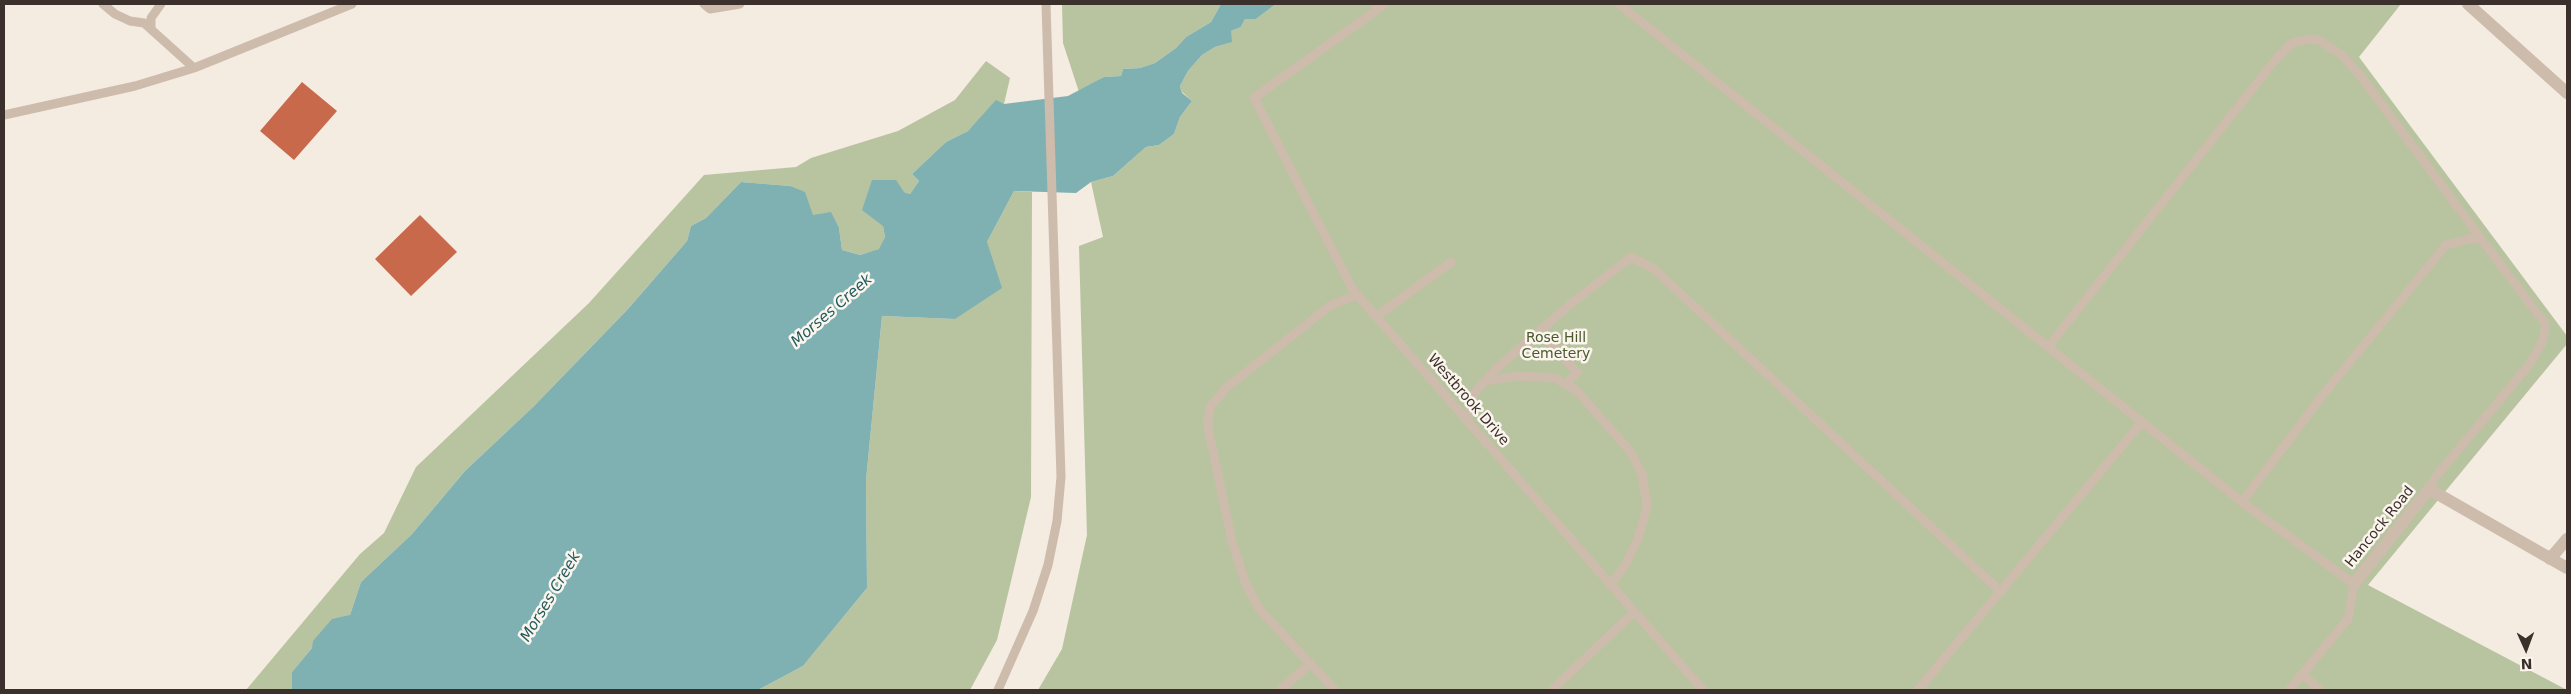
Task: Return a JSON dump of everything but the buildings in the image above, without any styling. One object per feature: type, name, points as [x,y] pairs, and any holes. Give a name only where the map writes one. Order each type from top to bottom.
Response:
[{"type":"street","points":[[2468,4],[2567,93]]},
{"type":"street","points":[[2429,490],[2567,568]]},
{"type":"street","name":"Hancock Road","points":[[2354,584],[2429,490]]},
{"type":"street","points":[[2550,559],[2567,539]]},
{"type":"lane","points":[[103,4],[130,21],[144,23],[194,68]]},
{"type":"lane","points":[[151,28],[151,18],[161,4]]},
{"type":"lane","points":[[4,115],[135,86],[194,68],[352,4]]},
{"type":"lane","points":[[704,4],[710,9],[740,4]]},
{"type":"lane","points":[[998,690],[1034,611],[1048,565],[1058,512],[1062,477],[1054,194],[1046,4]]},
{"type":"lane","name":"Westbrook Drive","points":[[1385,4],[1254,98],[1358,295],[1703,690]]},
{"type":"lane","points":[[1620,4],[2242,502],[2354,584],[2348,619],[2289,690]]},
{"type":"lane","points":[[2048,347],[2276,59],[2292,44],[2319,40],[2342,55],[2363,79],[2546,325],[2541,344],[2528,366],[2437,475],[2429,490]]},
{"type":"lane","points":[[2242,502],[2322,396],[2446,245],[2473,238],[2482,240]]},
{"type":"lane","points":[[1467,421],[1474,393],[1484,382],[1539,331],[1632,257],[1654,269],[2001,592]]},
{"type":"lane","points":[[1377,316],[1451,262]]},
{"type":"lane","points":[[1335,690],[1260,610],[1245,582],[1230,532],[1208,428],[1208,417],[1211,406],[1226,388],[1331,305],[1358,295]]},
{"type":"lane","points":[[1539,331],[1577,372],[1566,385]]},
{"type":"lane","points":[[1484,382],[1518,376],[1555,378],[1576,390],[1630,451],[1642,474],[1647,506],[1638,539],[1624,567],[1610,585]]},
{"type":"lane","points":[[1918,690],[2142,422]]},
{"type":"lane","points":[[1552,690],[1634,612]]},
{"type":"lane","points":[[1280,690],[1311,663]]},
{"type":"lane","points":[[2302,674],[2320,690]]},
{"type":"green space","points":[[1062,4],[1221,4],[1211,22],[1186,37],[1176,48],[1155,63],[1140,68],[1123,69],[1121,76],[1104,77],[1079,92],[1063,43]]},
{"type":"green space","name":"Rose Hill Cemetery","points":[[1276,4],[2401,4],[2359,57],[2567,336],[2567,344],[2368,585],[2567,690],[1038,690],[1062,649],[1087,535],[1079,246],[1103,237],[1091,182],[1113,176],[1146,147],[1159,145],[1174,134],[1180,117],[1192,101],[1182,92],[1180,86],[1188,71],[1202,55],[1215,47],[1231,42],[1231,31],[1241,27],[1245,19],[1256,19]]},
{"type":"green space","points":[[986,61],[1010,78],[1004,104],[978,121],[968,131],[946,142],[912,174],[919,181],[910,194],[904,192],[883,226],[885,237],[880,249],[860,255],[842,250],[839,228],[813,216],[790,186],[741,182],[706,218],[691,226],[687,241],[628,309],[534,406],[465,471],[412,534],[361,582],[350,615],[312,648],[292,672],[292,690],[246,690],[360,554],[384,533],[416,467],[589,303],[704,175],[796,167],[811,158],[898,131],[955,100]]},
{"type":"green space","points":[[1014,191],[1032,192],[1031,497],[997,640],[970,690],[758,690],[803,666],[867,588],[866,480],[882,316],[955,319],[987,242]]},
{"type":"water","name":"Morses Creek","points":[[1221,4],[1276,4],[1256,19],[1245,19],[1241,27],[1231,31],[1232,42],[1215,47],[1202,55],[1188,71],[1180,86],[1182,93],[1192,101],[1180,117],[1174,134],[1159,145],[1146,147],[1113,176],[1091,182],[1076,193],[1014,191],[987,242],[1002,288],[955,319],[882,316],[866,480],[867,588],[803,666],[758,690],[292,690],[292,672],[312,648],[313,641],[332,619],[350,615],[361,582],[412,534],[465,471],[534,406],[628,309],[687,241],[691,226],[706,218],[741,182],[790,186],[805,192],[813,215],[831,212],[839,228],[842,250],[860,255],[879,249],[885,237],[883,226],[862,210],[872,180],[896,180],[904,192],[910,194],[919,181],[912,174],[946,142],[968,131],[996,100],[1004,104],[1068,96],[1104,77],[1121,76],[1123,69],[1140,68],[1155,63],[1176,48],[1186,37],[1211,22]]}]
